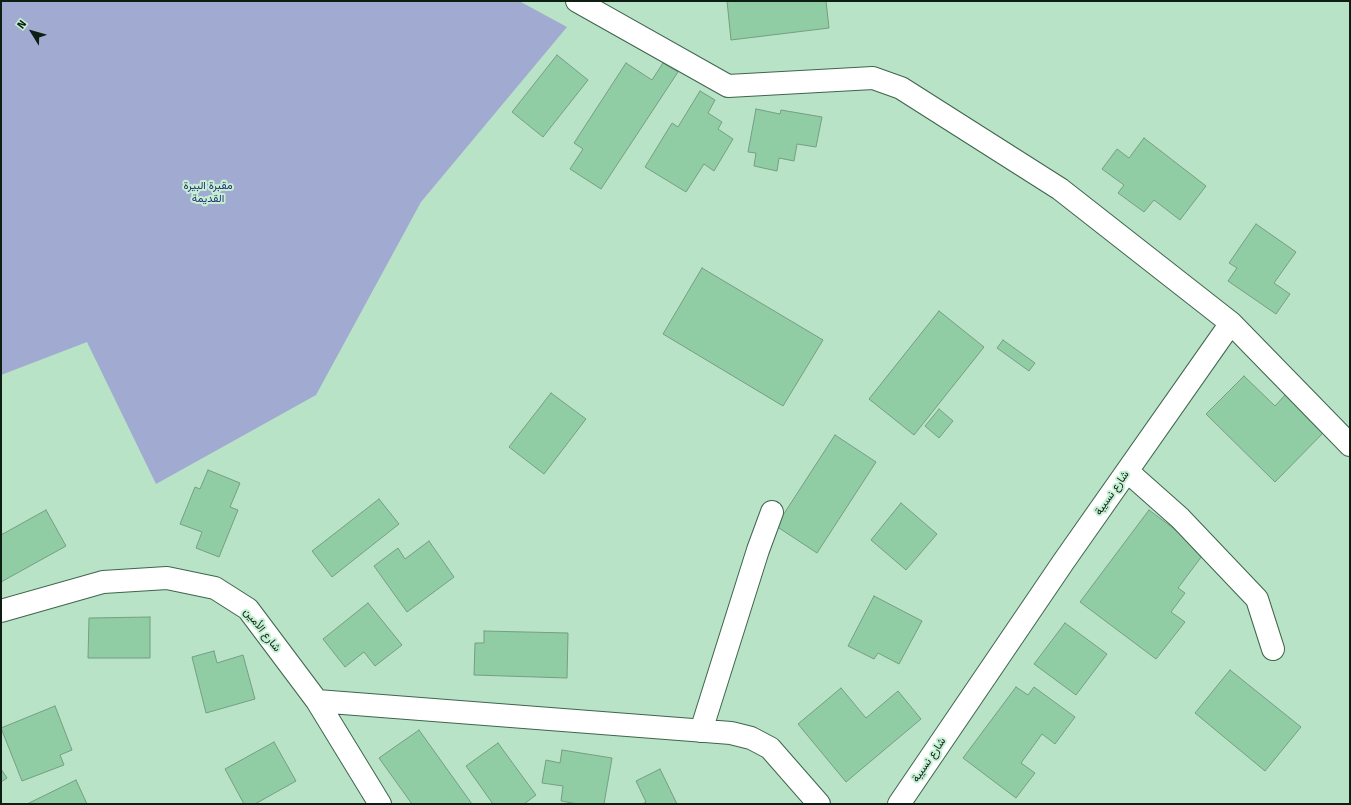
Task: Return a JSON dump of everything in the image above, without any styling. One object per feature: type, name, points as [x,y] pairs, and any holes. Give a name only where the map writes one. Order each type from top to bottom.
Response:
[{"type":"street","points":[[577,1],[728,86],[873,78],[901,88],[1060,189],[1230,323],[1350,445]]},
{"type":"street","name":"شارع نسيبة","points":[[899,804],[1064,561],[1230,323]]},
{"type":"street","points":[[1127,471],[1180,518],[1257,599],[1273,648]]},
{"type":"street","points":[[701,731],[758,550],[772,512]]},
{"type":"street","name":"شارع الأمين","points":[[1,611],[103,582],[167,578],[215,588],[248,609],[317,701],[380,804]]},
{"type":"street","points":[[317,701],[738,735],[751,738],[770,748],[819,804]]},
{"type":"green space","name":"مقبرة البيرة القديمة","points":[[1,1],[519,1],[567,27],[421,202],[316,395],[156,484],[87,342],[1,375]]},
{"type":"building","points":[[727,1],[826,1],[829,28],[731,40]]},
{"type":"building","points":[[557,55],[588,80],[543,137],[512,112]]},
{"type":"building","points":[[626,63],[652,80],[663,63],[678,72],[601,189],[570,169],[583,149],[574,143]]},
{"type":"building","points":[[700,91],[715,100],[708,113],[722,122],[718,129],[733,139],[714,171],[704,164],[686,192],[645,167],[672,123],[678,127]]},
{"type":"building","points":[[756,109],[780,114],[781,110],[822,117],[816,147],[797,144],[794,161],[779,158],[777,171],[754,166],[756,153],[748,152]]},
{"type":"building","points":[[1144,138],[1206,186],[1180,220],[1154,200],[1144,212],[1118,193],[1124,185],[1102,169],[1117,149],[1129,158]]},
{"type":"building","points":[[1256,224],[1296,252],[1274,283],[1290,294],[1276,314],[1228,281],[1237,268],[1229,263]]},
{"type":"building","points":[[702,268],[823,340],[783,406],[663,334]]},
{"type":"building","points":[[939,311],[984,347],[914,435],[869,399]]},
{"type":"building","points":[[1003,340],[1035,363],[1029,371],[997,348]]},
{"type":"building","points":[[1244,376],[1275,406],[1287,393],[1325,431],[1275,482],[1206,414]]},
{"type":"building","points":[[551,393],[586,419],[544,474],[509,447]]},
{"type":"building","points":[[939,409],[953,421],[939,438],[925,426]]},
{"type":"building","points":[[835,435],[876,462],[817,553],[776,526]]},
{"type":"building","points":[[208,470],[240,483],[230,507],[238,510],[219,557],[196,548],[202,532],[180,524],[195,487],[200,489]]},
{"type":"building","points":[[379,499],[399,524],[332,577],[312,551]]},
{"type":"building","points":[[901,503],[937,534],[906,570],[871,540]]},
{"type":"building","points":[[46,510],[66,546],[1,582],[1,535]]},
{"type":"building","points":[[1149,510],[1205,552],[1178,588],[1185,593],[1171,612],[1185,622],[1156,659],[1080,602]]},
{"type":"building","points":[[429,541],[454,577],[407,612],[374,566],[398,548],[405,559]]},
{"type":"building","points":[[874,596],[922,621],[899,664],[878,653],[874,659],[848,646]]},
{"type":"building","points":[[368,603],[402,645],[375,666],[364,652],[345,667],[323,639]]},
{"type":"building","points":[[150,617],[150,658],[88,658],[89,618]]},
{"type":"building","points":[[1065,623],[1107,654],[1076,695],[1034,664]]},
{"type":"building","points":[[484,631],[568,633],[567,678],[474,675],[475,643],[484,643]]},
{"type":"building","points":[[214,651],[217,663],[243,655],[255,699],[206,713],[192,657]]},
{"type":"building","points":[[1230,670],[1301,727],[1265,771],[1195,713]]},
{"type":"building","points":[[1016,687],[1028,695],[1034,687],[1075,717],[1055,744],[1042,734],[1021,763],[1035,773],[1016,798],[963,758]]},
{"type":"building","points":[[841,688],[866,718],[898,691],[921,719],[846,782],[798,724]]},
{"type":"building","points":[[55,706],[72,750],[60,755],[64,765],[22,781],[1,728]]},
{"type":"building","points":[[419,730],[472,804],[412,804],[379,758]]},
{"type":"building","points":[[274,742],[296,781],[255,804],[244,804],[225,769]]},
{"type":"building","points":[[498,743],[536,795],[524,804],[493,804],[466,766]]},
{"type":"building","points":[[562,750],[612,758],[604,804],[578,804],[561,801],[563,786],[542,783],[546,760],[560,763]]},
{"type":"building","points":[[1,769],[7,778],[1,782]]},
{"type":"building","points":[[660,769],[677,804],[642,804],[646,802],[636,781]]},
{"type":"building","points":[[76,780],[87,804],[27,804]]}]
